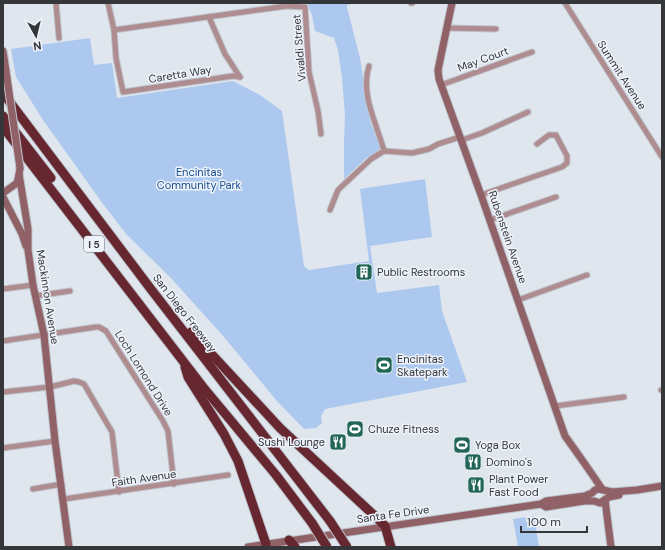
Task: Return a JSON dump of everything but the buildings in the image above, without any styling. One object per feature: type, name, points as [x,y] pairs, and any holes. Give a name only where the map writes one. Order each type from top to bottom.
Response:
[{"type":"highway","name":"San Diego Freeway","points":[[3,93],[150,288],[330,521],[347,547]]},
{"type":"highway","points":[[3,102],[208,370],[217,374]]},
{"type":"highway","points":[[3,116],[202,375],[203,387]]},
{"type":"highway","name":"I 5","points":[[3,127],[203,387],[276,475],[312,523],[327,547]]},
{"type":"highway","points":[[150,288],[280,428],[385,526],[391,547]]},
{"type":"highway","points":[[184,362],[188,377],[224,434],[238,460],[267,546]]},
{"type":"street","points":[[56,3],[59,38]]},
{"type":"street","points":[[108,3],[114,30],[209,17]]},
{"type":"street","name":"Rubenstein Avenue","points":[[452,3],[438,70],[439,79],[566,436],[603,490]]},
{"type":"street","name":"Summit Avenue","points":[[565,3],[662,157]]},
{"type":"street","name":"Vivaldi Street","points":[[209,17],[287,6],[305,7],[309,72],[318,111],[321,134]]},
{"type":"street","name":"Caretta Way","points":[[114,30],[116,58],[123,92],[233,76],[240,77],[225,54],[209,17]]},
{"type":"street","points":[[447,28],[496,29]]},
{"type":"street","name":"Mackinnon Avenue","points":[[3,51],[28,229],[28,250],[33,285],[44,335],[55,441],[64,499],[69,547]]},
{"type":"street","name":"May Court","points":[[441,85],[532,52]]},
{"type":"street","points":[[369,66],[365,77],[371,114],[380,135],[384,151]]},
{"type":"street","points":[[330,210],[338,190],[371,159],[384,151],[412,153],[429,149],[438,144],[482,133],[528,112]]},
{"type":"street","points":[[481,195],[562,167],[566,163],[568,156],[556,135],[549,135],[537,144]]},
{"type":"street","points":[[3,193],[17,183],[20,171]]},
{"type":"street","points":[[3,197],[22,234],[28,250]]},
{"type":"street","points":[[490,220],[556,197]]},
{"type":"street","points":[[518,300],[587,275]]},
{"type":"street","points":[[3,289],[33,285]]},
{"type":"street","points":[[35,296],[70,291]]},
{"type":"street","name":"Loch Lomond Drive","points":[[44,335],[96,327],[106,330],[168,431],[174,484]]},
{"type":"street","points":[[3,341],[44,335]]},
{"type":"street","points":[[3,392],[50,387],[74,382],[84,384],[112,432],[119,492]]},
{"type":"street","points":[[555,406],[624,397]]},
{"type":"street","points":[[3,448],[55,441]]},
{"type":"street","name":"Rubenstein Avenue","points":[[589,471],[593,481],[594,497],[607,518]]},
{"type":"street","name":"Faith Avenue","points":[[64,499],[228,475]]},
{"type":"street","points":[[33,489],[62,484]]},
{"type":"street","points":[[638,490],[633,493],[612,496],[603,502],[594,497],[599,489],[612,492],[662,486]]},
{"type":"street","points":[[603,490],[606,496],[605,500],[611,547]]},
{"type":"street","name":"Santa Fe Drive","points":[[248,547],[292,544],[385,526],[541,504],[546,507],[594,497]]},
{"type":"green space","points":[[307,3],[356,3],[347,5],[347,7],[360,58],[370,121],[380,148],[376,153],[366,158],[344,179],[345,115],[338,50],[334,38],[315,31],[312,15]]},
{"type":"green space","name":"Encinitas Community Park","points":[[90,38],[94,65],[112,63],[117,98],[233,81],[260,95],[282,111],[304,266],[309,270],[369,261],[360,189],[425,179],[432,237],[370,246],[377,293],[439,285],[442,311],[467,382],[325,409],[321,416],[322,423],[316,428],[304,429],[276,400],[224,337],[170,277],[127,235],[43,120],[16,77],[11,49]]},
{"type":"green space","points":[[534,516],[539,547],[518,547],[513,519]]},
{"type":"place","name":"Public Restrooms","points":[[364,272]]},
{"type":"place","name":"Encinitas Skatepark","points":[[384,365]]},
{"type":"place","name":"Chuze Fitness","points":[[355,429]]},
{"type":"place","name":"Sushi Lounge","points":[[338,442]]},
{"type":"place","name":"Yoga Box","points":[[462,445]]},
{"type":"place","name":"Domino's","points":[[473,462]]},
{"type":"place","name":"Plant Power Fast Food","points":[[476,485]]}]
